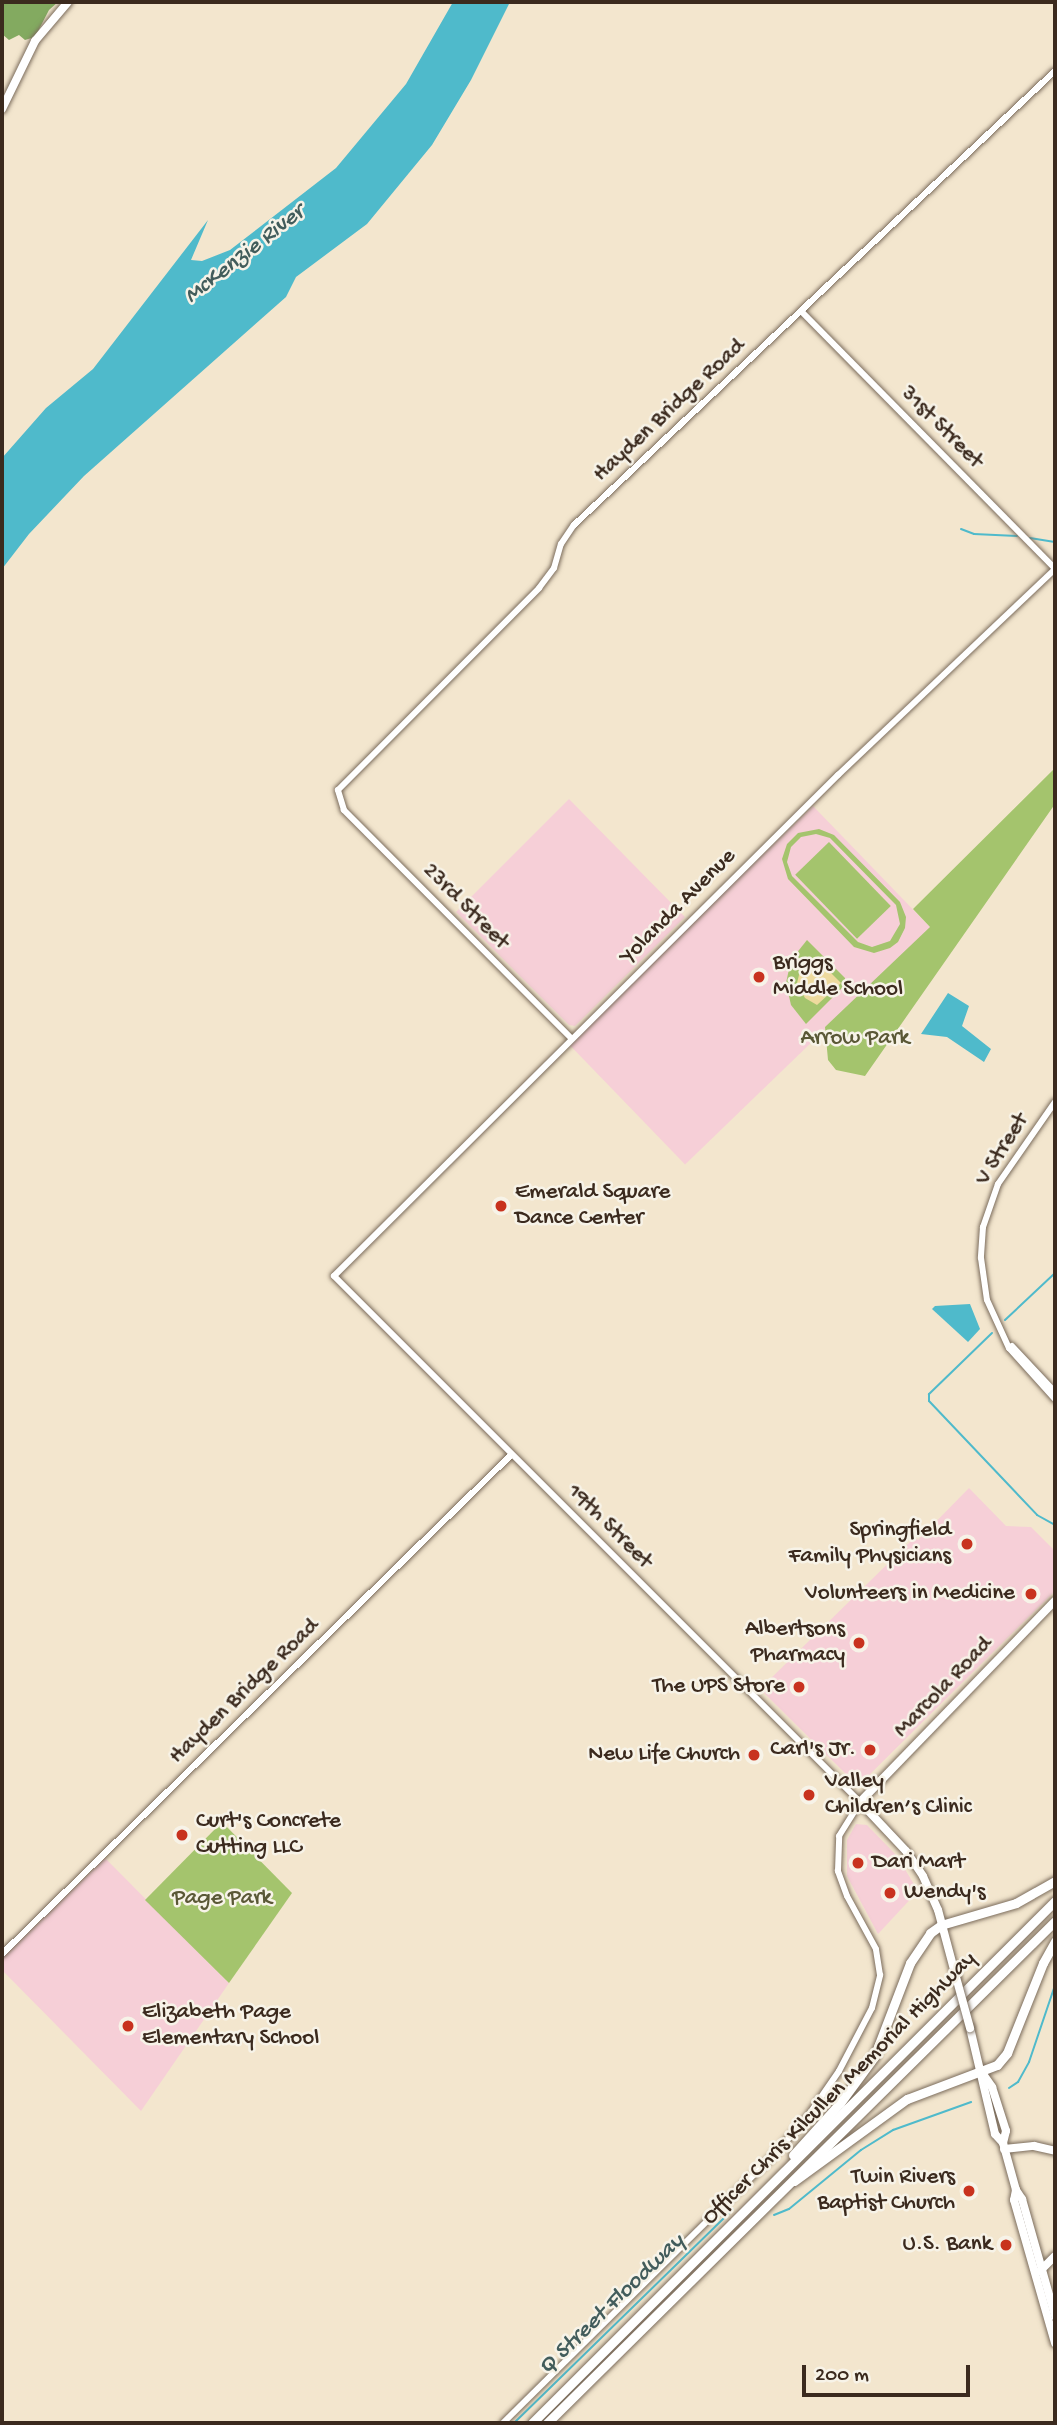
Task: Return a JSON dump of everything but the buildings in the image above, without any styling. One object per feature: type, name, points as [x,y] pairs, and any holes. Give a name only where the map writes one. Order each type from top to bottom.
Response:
[{"type":"highway","points":[[785,2171],[791,2157],[840,2103],[874,2057],[920,1944],[941,1926],[1016,1903],[1055,1881]]},
{"type":"highway","name":"Officer Chris Kilcullen Memorial Highway","points":[[532,2423],[1055,1901]]},
{"type":"highway","name":"Officer Chris Kilcullen Memorial Highway","points":[[547,2423],[1055,1921]]},
{"type":"highway","points":[[786,2185],[804,2176],[846,2140],[906,2099],[983,2073],[997,2065],[1007,2053],[1043,1963],[1055,1941]]},
{"type":"main road","points":[[2,109],[35,41],[68,2]]},
{"type":"main road","name":"Marcola Road","points":[[860,1802],[1055,1601]]},
{"type":"main road","points":[[860,1802],[914,1860],[927,1884],[983,2073],[992,2087],[1006,2131],[1003,2146],[1016,2190],[1022,2199],[1055,2343]]},
{"type":"main road","points":[[1003,2146],[1034,2146],[1055,2151]]},
{"type":"main road","points":[[1039,2272],[1055,2256]]},
{"type":"main road","points":[[1039,2272],[1055,2316]]},
{"type":"street","name":"Hayden Bridge Road","points":[[338,797],[342,783],[539,588],[554,568],[561,544],[574,525],[1055,71]]},
{"type":"street","name":"31st Street","points":[[801,311],[1055,569]]},
{"type":"street","name":"Yolanda Avenue","points":[[334,1276],[838,775],[1055,569]]},
{"type":"street","name":"23rd Street","points":[[338,797],[344,810],[571,1038]]},
{"type":"street","name":"V Street","points":[[1055,1102],[998,1184],[984,1227],[981,1258],[983,1286],[992,1315],[1005,1340],[1022,1366],[1055,1399]]},
{"type":"street","name":"19th Street","points":[[334,1276],[860,1802]]},
{"type":"street","name":"V Street","points":[[1005,1340],[1055,1392]]},
{"type":"street","name":"Hayden Bridge Road","points":[[2,1954],[511,1455]]},
{"type":"street","points":[[503,2423],[769,2160],[806,2119],[839,2071],[872,2008],[880,1975],[876,1949],[847,1896],[838,1871],[839,1836],[860,1802]]},
{"type":"shaded area","points":[[569,799],[685,917],[575,1026],[569,1025],[456,912]]},
{"type":"shaded area","name":"Briggs Middle School","points":[[813,806],[930,928],[685,1164],[568,1043]]},
{"type":"shaded area","points":[[969,1488],[1006,1526],[1031,1527],[1055,1551],[1055,1591],[861,1783],[856,1784],[760,1689],[915,1537],[918,1540]]},
{"type":"shaded area","points":[[856,1824],[867,1825],[897,1856],[918,1891],[878,1934],[847,1876],[847,1840]]},
{"type":"shaded area","name":"Elizabeth Page Elementary School","points":[[105,1858],[229,1983],[141,2111],[2,1970],[2,1958]]},
{"type":"green space","points":[[2,2],[58,2],[49,10],[35,37],[25,40],[19,35],[9,40],[2,34]]},
{"type":"green space","name":"Arrow Park","points":[[1055,768],[1055,804],[865,1076],[836,1070],[828,1060],[825,1027],[930,927],[913,909]]},
{"type":"green space","points":[[819,829],[834,835],[900,902],[906,917],[905,928],[898,942],[890,948],[874,953],[854,947],[788,879],[782,859],[787,844],[798,833]],"holes":[[[816,834],[830,838],[896,905],[900,924],[890,941],[872,947],[858,942],[792,876],[787,862],[791,847],[801,837]]]},
{"type":"green space","points":[[829,842],[891,906],[857,939],[795,875]]},
{"type":"green space","points":[[807,940],[845,978],[845,985],[806,1024],[791,1005],[786,983],[791,960]]},
{"type":"green space","name":"Page Park","points":[[222,1822],[292,1893],[229,1983],[145,1900]]},
{"type":"sand","points":[[816,958],[841,983],[817,1005],[805,998],[797,983],[800,971]]},
{"type":"water","name":"McKenzie River","points":[[453,2],[510,2],[471,80],[432,145],[367,224],[296,277],[286,297],[84,476],[29,534],[2,569],[2,458],[46,408],[93,369],[208,220],[191,260],[202,261],[230,250],[336,168],[406,84]]},
{"type":"water","points":[[948,993],[969,1006],[962,1026],[991,1049],[984,1062],[947,1037],[921,1034]]},
{"type":"water","points":[[970,1304],[980,1329],[968,1342],[932,1309],[935,1306]]},
{"type":"waterway","points":[[961,529],[974,534],[1017,536]]},
{"type":"waterway","points":[[1030,538],[1055,542]]},
{"type":"waterway","points":[[1005,1320],[1055,1273]]},
{"type":"waterway","points":[[992,1333],[929,1394],[929,1401],[1037,1515],[1055,1525]]},
{"type":"waterway","name":"Q Street Floodway","points":[[1009,2088],[1018,2082],[1029,2062],[1055,1985]]},
{"type":"waterway","name":"Q Street Floodway","points":[[774,2215],[789,2209],[861,2150],[893,2130],[971,2102]]},
{"type":"waterway","name":"Q Street Floodway","points":[[514,2423],[733,2209]]},
{"type":"place","name":"Briggs Middle School","points":[[759,977]]},
{"type":"place","name":"Emerald Square Dance Center","points":[[501,1206]]},
{"type":"place","name":"Springfield Family Physicians","points":[[967,1544]]},
{"type":"place","name":"Volunteers in Medicine","points":[[1031,1594]]},
{"type":"place","name":"Albertsons Pharmacy","points":[[859,1643]]},
{"type":"place","name":"The UPS Store","points":[[799,1687]]},
{"type":"place","name":"Carl's Jr.","points":[[870,1750]]},
{"type":"place","name":"New Life Church","points":[[754,1755]]},
{"type":"place","name":"Valley Children’s Clinic","points":[[809,1795]]},
{"type":"place","name":"Curt's Concrete Cutting LLC","points":[[182,1835]]},
{"type":"place","name":"Dari Mart","points":[[858,1863]]},
{"type":"place","name":"Wendy's","points":[[890,1893]]},
{"type":"place","name":"Elizabeth Page Elementary School","points":[[128,2026]]},
{"type":"place","name":"Twin Rivers Baptist Church","points":[[969,2191]]},
{"type":"place","name":"U.S. Bank","points":[[1006,2245]]}]
